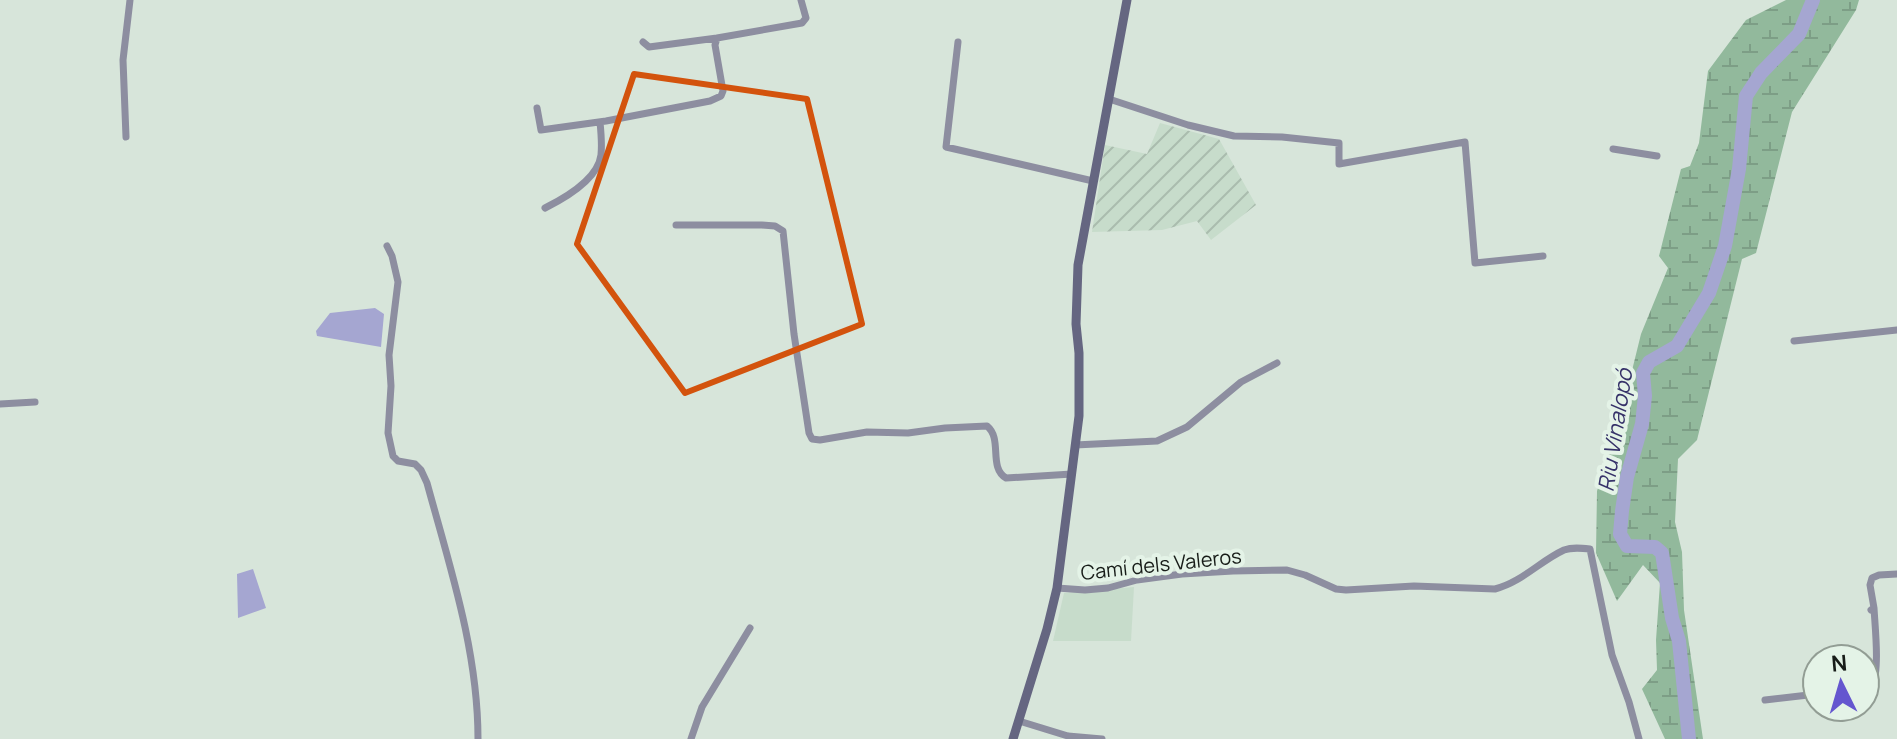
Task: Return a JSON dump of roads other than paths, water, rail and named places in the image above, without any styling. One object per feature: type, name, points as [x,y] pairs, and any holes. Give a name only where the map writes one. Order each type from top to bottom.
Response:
[{"type":"main road","points":[[1013,739],[1057,588],[1079,416],[1078,265],[1127,0]]},
{"type":"street","points":[[126,137],[123,60],[130,0]]},
{"type":"street","points":[[643,42],[649,47],[802,23],[806,18],[801,0]]},
{"type":"street","points":[[537,108],[541,130],[710,101],[721,96],[723,91],[715,45],[717,38]]},
{"type":"street","points":[[958,42],[946,147],[1093,181]]},
{"type":"street","points":[[1109,99],[1225,134],[1339,143],[1339,164],[1465,142],[1475,263],[1543,256]]},
{"type":"street","points":[[545,208],[569,195],[596,170],[601,156],[600,122]]},
{"type":"street","points":[[1613,149],[1657,156]]},
{"type":"street","points":[[676,225],[762,225],[775,226],[783,231],[794,334],[812,439],[867,432],[908,433],[987,426],[995,437],[1000,476],[1072,474]]},
{"type":"street","points":[[387,246],[398,282],[389,355],[388,433],[393,456],[398,461],[415,464],[427,483],[459,593],[476,685],[478,739]]},
{"type":"street","points":[[1794,341],[1897,330]]},
{"type":"street","points":[[1075,445],[1157,441],[1187,427],[1241,382],[1277,363]]},
{"type":"street","points":[[0,404],[35,402]]},
{"type":"street","name":"Camí dels Valeros","points":[[1057,588],[1108,588],[1137,580],[1182,574],[1287,570],[1346,590],[1414,586],[1495,589],[1508,586],[1565,549],[1590,549],[1612,655],[1639,739]]},
{"type":"street","points":[[1876,643],[1870,585],[1872,578],[1897,574]]},
{"type":"street","points":[[691,739],[702,707],[750,628]]},
{"type":"street","points":[[1765,700],[1801,696]]},
{"type":"street","points":[[1019,721],[1068,736],[1102,739]]},
{"type":"water","points":[[375,308],[384,314],[381,347],[317,336],[316,331],[330,313]]},
{"type":"water","points":[[253,569],[266,608],[238,618],[237,574]]},
{"type":"waterway","name":"Riu Vinalopó","points":[[1689,739],[1679,641],[1672,618],[1662,553],[1655,547],[1627,546],[1620,534],[1627,477],[1642,424],[1645,396],[1643,373],[1649,362],[1677,346],[1709,293],[1725,246],[1739,169],[1746,96],[1761,73],[1799,34],[1813,0]]}]
